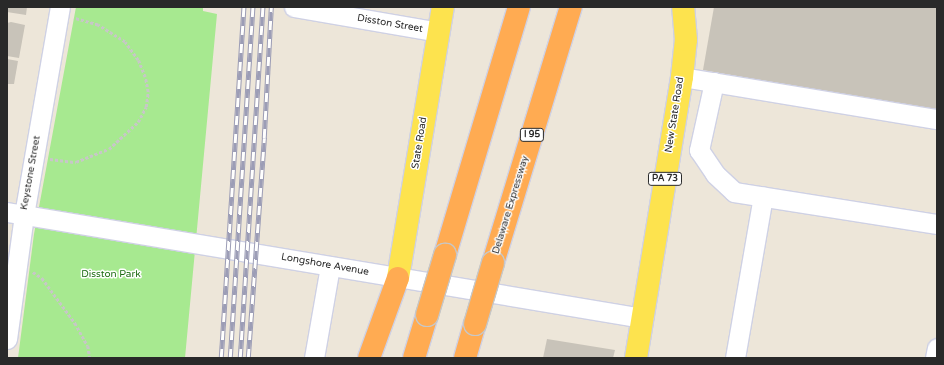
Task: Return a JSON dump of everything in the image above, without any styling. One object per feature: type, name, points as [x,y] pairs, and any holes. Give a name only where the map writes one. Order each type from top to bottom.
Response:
[{"type":"highway","points":[[414,358],[519,7]]},
{"type":"highway","name":"Delaware Expressway","points":[[465,358],[571,7]]},
{"type":"highway","points":[[369,358],[398,278]]},
{"type":"main road","name":"State Road","points":[[398,278],[443,7]]},
{"type":"main road","name":"New State Road","points":[[642,318],[682,77],[686,40],[683,7]]},
{"type":"main road","points":[[686,40],[695,7]]},
{"type":"main road","name":"PA 73","points":[[636,358],[642,318]]},
{"type":"street","name":"Disston Street","points":[[294,7],[438,32]]},
{"type":"street","name":"Keystone Street","points":[[7,339],[15,214],[34,156],[59,11]]},
{"type":"street","points":[[682,77],[937,119]]},
{"type":"street","points":[[714,82],[699,150],[715,174],[734,192],[937,224]]},
{"type":"street","points":[[735,358],[763,196]]},
{"type":"street","name":"Longshore Avenue","points":[[15,214],[642,318]]},
{"type":"street","points":[[314,358],[330,266]]},
{"type":"street","points":[[935,358],[937,348]]},
{"type":"path","points":[[34,156],[65,162],[76,162],[94,156],[109,149],[126,136],[138,122],[146,107],[148,92],[145,77],[138,60],[125,42],[98,24],[59,11]]},
{"type":"path","points":[[29,271],[42,278],[54,292],[88,346],[90,358]]},
{"type":"green space","name":"Disston Park","points":[[76,7],[203,7],[203,11],[217,14],[185,358],[18,358],[34,234]]},
{"type":"building","points":[[7,7],[27,7],[26,15],[7,12]]},
{"type":"building","points":[[714,7],[937,7],[937,111],[703,70]]},
{"type":"building","points":[[11,22],[25,25],[19,58],[7,56],[7,23]]},
{"type":"building","points":[[7,59],[18,61],[14,84],[7,84]]},
{"type":"building","points":[[547,339],[615,350],[613,358],[543,358]]},
{"type":"railway","points":[[221,358],[244,7]]},
{"type":"railway","points":[[230,358],[253,7]]},
{"type":"railway","points":[[240,358],[263,7]]},
{"type":"railway","points":[[248,358],[264,138],[271,7]]}]
